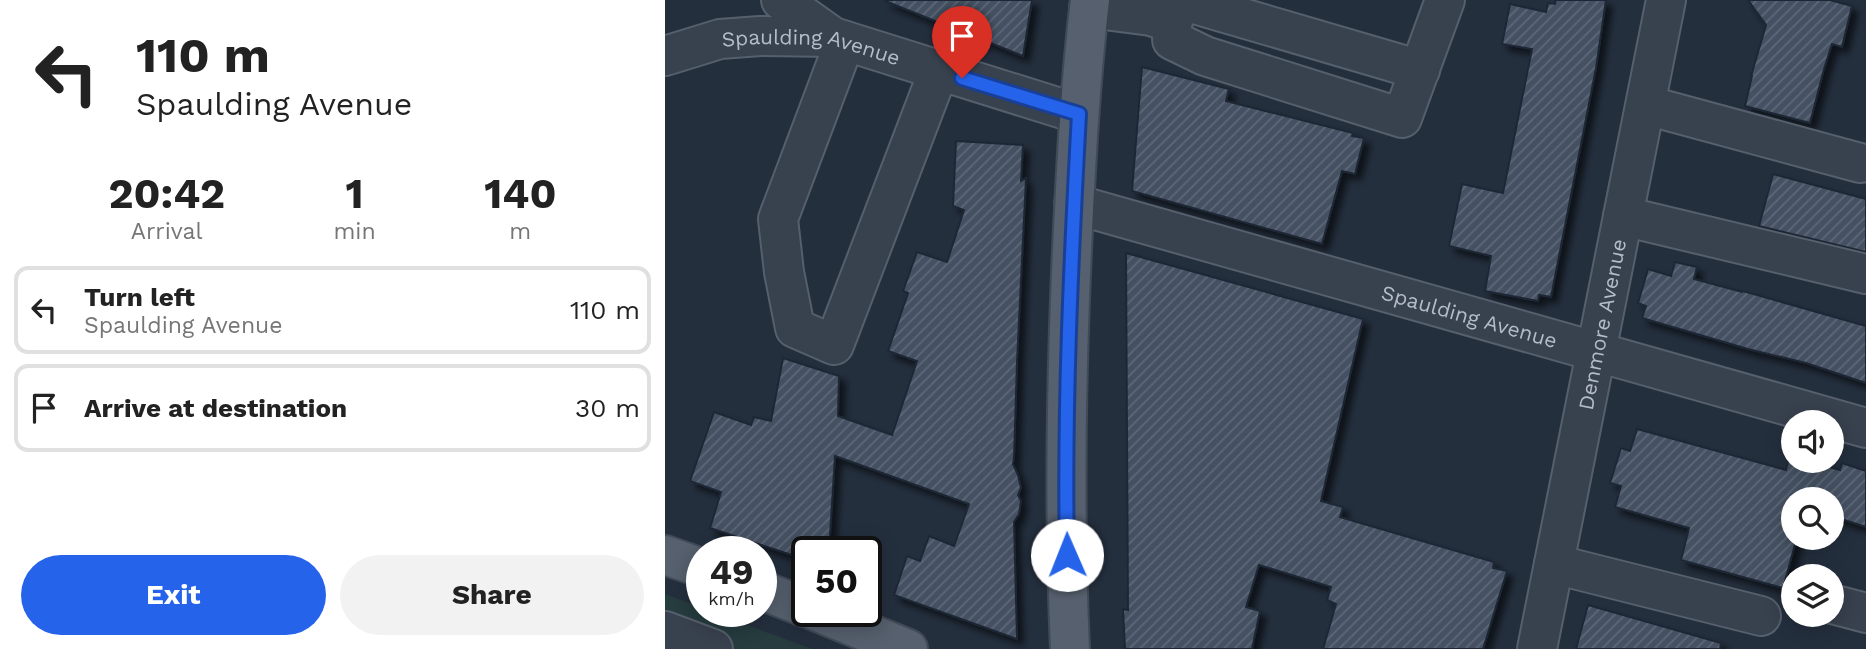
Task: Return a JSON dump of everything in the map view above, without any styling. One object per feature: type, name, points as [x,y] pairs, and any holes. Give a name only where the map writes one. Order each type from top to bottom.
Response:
[{"type":"main road","points":[[1070,649],[1065,471],[1067,347],[1079,114],[1089,4]]},
{"type":"main road","points":[[665,555],[686,562]]},
{"type":"main road","points":[[854,627],[908,649]]},
{"type":"street","points":[[781,0],[839,39],[778,219],[784,272],[795,328],[834,345],[939,71]]},
{"type":"street","points":[[1420,69],[1181,0],[1172,23],[1172,40],[1205,56],[1402,118],[1420,69],[1445,0]]},
{"type":"street","name":"Denmore Avenue","points":[[1537,649],[1667,0]]},
{"type":"street","points":[[1089,4],[1151,16],[1172,23]]},
{"type":"street","name":"Spaulding Avenue","points":[[665,56],[720,39],[760,36],[839,39],[1079,114]]},
{"type":"street","points":[[1646,104],[1860,163]]},
{"type":"street","name":"Spaulding Avenue","points":[[1074,204],[1866,428]]},
{"type":"street","points":[[1623,216],[1866,274]]},
{"type":"street","points":[[1554,564],[1761,617]]},
{"type":"street","points":[[1844,607],[1866,613]]},
{"type":"street","points":[[665,631],[713,649]]},
{"type":"green space","points":[[665,594],[686,602],[686,627],[752,627],[812,649],[665,649]]},
{"type":"building","points":[[1032,0],[1023,56],[885,1]]},
{"type":"building","points":[[1556,0],[1606,0],[1596,68],[1551,297],[1539,295],[1538,301],[1485,291],[1491,256],[1449,246],[1462,184],[1503,193],[1532,49],[1502,44],[1510,4],[1546,12],[1548,3],[1555,4]]},
{"type":"building","points":[[1748,0],[1830,0],[1852,6],[1842,47],[1832,44],[1810,123],[1745,106],[1766,25]]},
{"type":"building","points":[[1142,67],[1229,89],[1226,101],[1364,138],[1355,174],[1342,171],[1322,244],[1132,191]]},
{"type":"building","points":[[956,141],[1023,145],[1021,181],[1026,178],[1013,464],[1021,488],[1018,495],[1021,501],[1019,514],[1014,522],[1017,639],[894,595],[907,556],[920,561],[929,536],[954,546],[969,504],[835,456],[830,536],[791,536],[791,555],[777,550],[777,536],[734,536],[710,528],[721,492],[690,481],[714,412],[751,425],[754,417],[771,421],[783,358],[839,376],[838,416],[892,435],[917,361],[888,351],[908,293],[903,291],[917,252],[947,262],[964,210],[953,206]]},
{"type":"building","points":[[1773,174],[1866,199],[1866,252],[1759,226]]},
{"type":"building","points":[[1126,253],[1363,319],[1321,501],[1343,507],[1340,517],[1494,562],[1493,568],[1507,571],[1483,649],[1323,649],[1336,604],[1327,600],[1331,587],[1259,565],[1246,607],[1260,611],[1252,649],[1125,649],[1123,609],[1128,610]]},
{"type":"building","points":[[1675,262],[1697,267],[1694,279],[1866,326],[1866,383],[1806,363],[1642,318],[1646,306],[1638,303],[1648,269],[1671,276]]},
{"type":"building","points":[[1637,429],[1781,469],[1781,473],[1844,473],[1844,464],[1866,471],[1866,527],[1844,520],[1844,487],[1781,487],[1781,550],[1793,550],[1790,564],[1781,564],[1781,587],[1681,560],[1689,528],[1615,507],[1621,486],[1610,483],[1621,448],[1630,451]]},
{"type":"building","points":[[1588,605],[1721,643],[1720,649],[1576,649]]},
{"type":"route","points":[[962,78],[1079,114],[1067,347],[1067,555]]}]
